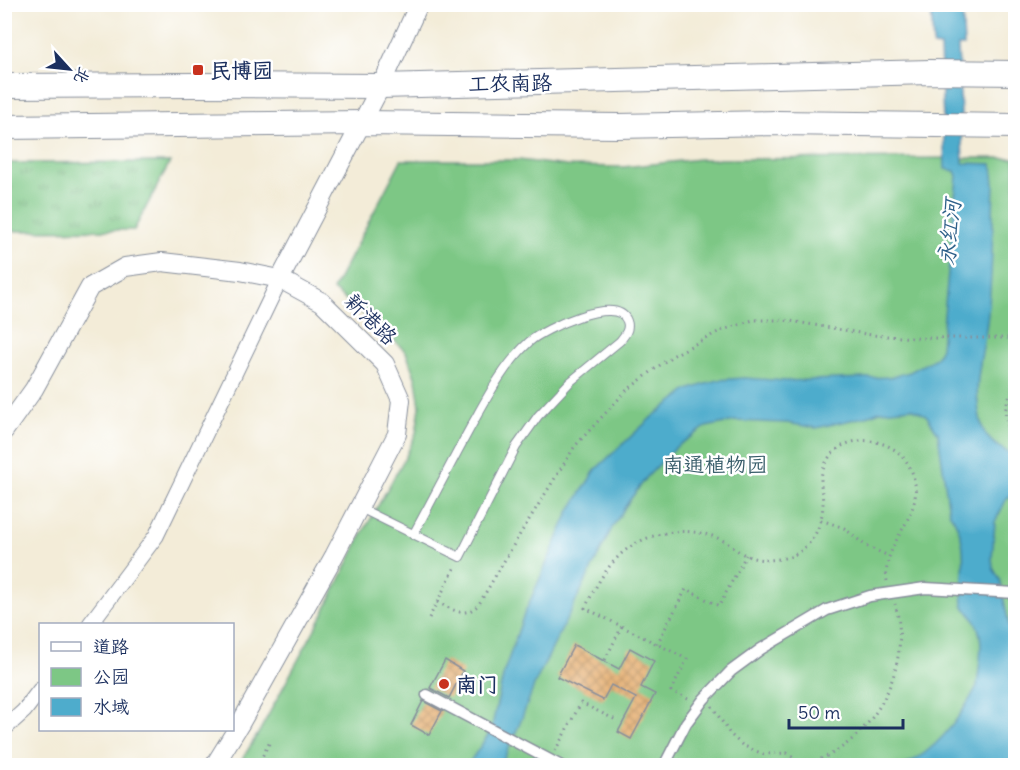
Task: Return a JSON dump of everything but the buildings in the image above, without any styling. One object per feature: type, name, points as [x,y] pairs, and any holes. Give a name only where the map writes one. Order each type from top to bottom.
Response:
[{"type":"main road","name":"工农南路","points":[[4,86],[381,86],[930,72],[1016,73]]},
{"type":"main road","name":"工农南路","points":[[4,128],[362,123],[618,126],[777,123],[1016,126]]},
{"type":"street","points":[[91,623],[156,536],[280,279],[381,86],[419,4]]},
{"type":"street","name":"新港路","points":[[4,431],[34,389],[90,287],[125,267],[162,262],[240,271],[280,279],[322,302],[385,364],[401,400],[397,434],[360,508],[240,724],[214,765]]},
{"type":"street","points":[[664,765],[686,723],[701,702],[732,671],[761,649],[826,610],[870,596],[926,588],[1014,593]]},
{"type":"street","points":[[4,729],[24,711],[39,691]]},
{"type":"street","points":[[427,695],[561,765]]},
{"type":"lane","points":[[360,508],[460,558],[516,447],[538,416],[570,382],[627,333],[626,318],[620,313],[609,310],[568,320],[547,328],[530,341],[489,394],[413,535]]},
{"type":"path","points":[[437,602],[453,610],[466,613],[473,610],[479,604],[575,446],[626,391],[672,356],[720,331],[753,320],[784,320],[872,335],[933,339],[1015,338],[1016,358]]},
{"type":"path","points":[[1016,386],[1009,396],[1005,416],[1010,433],[1016,441]]},
{"type":"path","points":[[871,439],[899,453],[908,464],[916,487],[915,502],[911,516],[889,556],[886,574],[897,610],[899,635],[896,668],[888,692],[874,716],[855,736],[836,751],[804,765],[787,753],[763,754],[742,745],[730,734],[715,710],[671,691],[687,659],[585,608],[600,578],[617,557],[644,539],[671,532],[697,532],[723,541],[746,555],[778,560],[793,555],[810,543],[821,520],[822,472],[831,456],[848,444],[857,440],[871,439]]},
{"type":"path","points":[[821,520],[844,528],[866,546],[889,556]]},
{"type":"path","points":[[657,644],[686,589],[719,606],[746,555]]},
{"type":"path","points":[[429,618],[460,558]]},
{"type":"path","points":[[605,660],[622,626]]},
{"type":"path","points":[[550,760],[581,703],[618,721]]},
{"type":"path","points":[[257,765],[271,740]]},
{"type":"green space","name":"南通植物园","points":[[1015,158],[1015,765],[238,766],[324,612],[362,534],[406,456],[416,433],[420,407],[416,380],[406,352],[382,329],[333,290],[401,160],[519,160],[567,166],[623,167],[700,159]]},
{"type":"green space","points":[[170,162],[134,230],[5,231],[5,163]]},
{"type":"water","points":[[931,5],[962,5],[964,46],[958,46],[963,163],[992,164],[994,184],[990,288],[978,373],[977,398],[982,426],[987,436],[1000,448],[1015,455],[1015,493],[1007,498],[995,522],[992,558],[993,568],[1000,580],[1009,626],[1015,639],[1015,765],[905,765],[928,751],[956,721],[977,686],[981,653],[977,624],[963,606],[963,546],[956,524],[949,512],[938,433],[926,415],[912,408],[880,411],[816,428],[787,423],[735,421],[706,427],[676,447],[647,477],[613,526],[535,683],[501,765],[467,766],[491,731],[504,672],[523,617],[570,510],[596,469],[652,417],[688,390],[718,380],[744,378],[786,381],[891,377],[910,372],[936,358],[941,348],[957,176],[955,171],[945,169],[940,47],[933,46]]},
{"type":"place","name":"民博园","points":[[198,70]]},
{"type":"place","name":"南门","points":[[444,684]]},
{"type":"water label","name":"永红河","points":[[949,232]]}]
